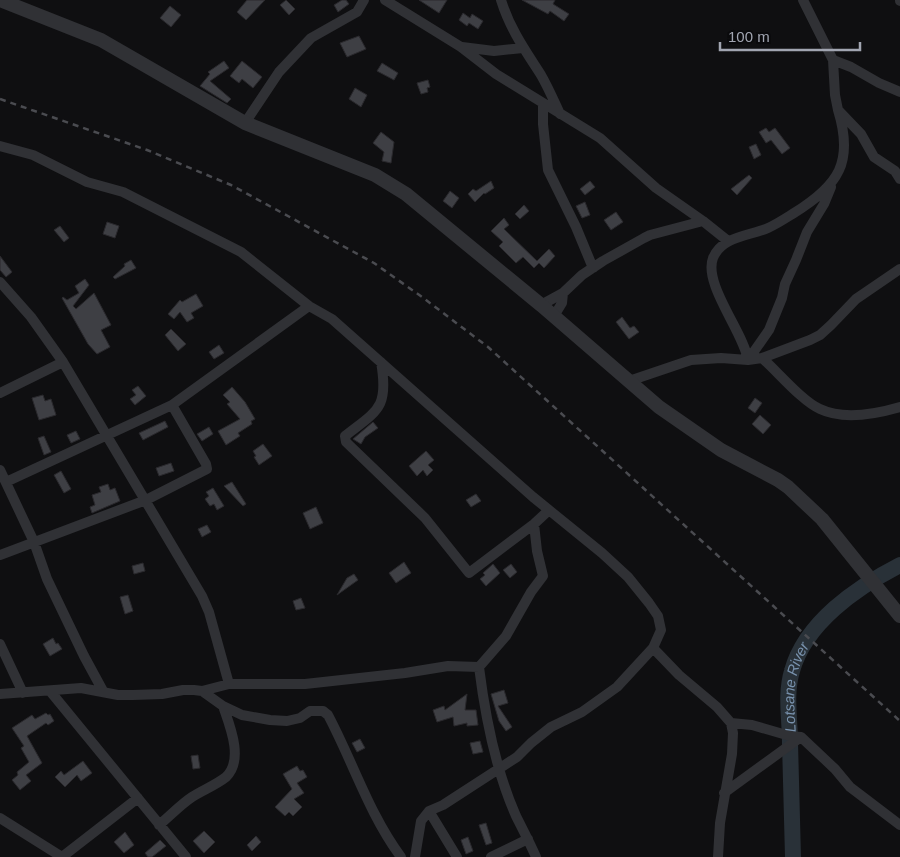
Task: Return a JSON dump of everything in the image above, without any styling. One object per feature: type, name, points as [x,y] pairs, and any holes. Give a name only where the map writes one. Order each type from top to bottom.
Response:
[{"type":"street","points":[[0,0],[101,40],[245,124],[376,175],[406,194],[541,305],[659,407],[721,450],[788,487],[822,519],[896,612]]},
{"type":"street","points":[[245,124],[279,72],[311,38],[357,12],[364,0]]},
{"type":"street","points":[[385,0],[461,47],[496,74],[600,138],[656,188],[703,220],[728,241]]},
{"type":"street","points":[[501,0],[506,19],[542,78],[560,114]]},
{"type":"street","points":[[748,360],[769,330],[782,298],[785,284],[807,232],[824,204],[844,154],[844,131],[835,95],[833,60],[802,0]]},
{"type":"street","points":[[461,47],[494,51],[523,48]]},
{"type":"street","points":[[833,60],[900,92]]},
{"type":"street","points":[[543,103],[543,124],[548,170],[576,227],[593,268]]},
{"type":"street","points":[[838,110],[860,134],[874,157],[895,170],[900,179]]},
{"type":"street","points":[[0,146],[33,155],[87,182],[122,192],[241,252],[309,306],[332,319],[549,510],[602,553],[628,577],[658,616],[661,630],[653,648],[617,687],[582,712],[551,727],[517,757],[443,805],[429,811],[421,821],[415,857]]},
{"type":"street","points":[[748,360],[745,348],[714,282],[713,257],[728,241],[768,228],[816,198],[832,182]]},
{"type":"street","points":[[541,305],[562,293],[582,275],[650,235],[703,220]]},
{"type":"street","points":[[629,381],[691,360],[722,358],[748,360],[762,358],[820,334],[856,299],[900,269]]},
{"type":"street","points":[[1,286],[31,317],[64,362],[202,596],[209,612],[229,684]]},
{"type":"street","points":[[554,316],[562,302],[562,293]]},
{"type":"street","points":[[6,482],[172,405],[309,306]]},
{"type":"street","points":[[762,358],[806,399],[819,409],[833,414],[875,413],[900,407]]},
{"type":"street","points":[[0,393],[64,362]]},
{"type":"street","points":[[381,362],[385,383],[381,401],[376,411],[345,436],[346,442],[424,518],[469,573],[534,524],[549,510]]},
{"type":"street","points":[[0,555],[146,500],[207,469],[206,464],[172,405]]},
{"type":"street","points":[[0,470],[34,542],[47,579],[103,691]]},
{"type":"street","points":[[479,667],[506,636],[531,592],[543,576],[537,552],[534,524]]},
{"type":"street","points":[[0,644],[23,693]]},
{"type":"street","points":[[653,648],[680,675],[717,707],[731,723],[733,733],[732,754],[724,793],[718,857]]},
{"type":"street","points":[[0,694],[81,688],[118,694],[162,694],[183,690],[202,691],[229,684],[305,684],[405,673],[448,666],[479,667]]},
{"type":"street","points":[[479,667],[499,768],[516,814],[536,857]]},
{"type":"street","points":[[50,691],[186,857]]},
{"type":"street","points":[[202,691],[223,706],[242,714],[270,720],[288,721],[300,718],[310,711],[323,711],[328,715],[367,799],[391,844],[401,857]]},
{"type":"street","points":[[159,825],[190,798],[225,777],[232,768],[233,742],[223,706]]},
{"type":"street","points":[[731,723],[752,725],[790,736],[801,737],[835,769],[850,787],[900,825]]},
{"type":"street","points":[[724,793],[801,737]]},
{"type":"street","points":[[0,818],[62,857],[138,798]]},
{"type":"street","points":[[429,811],[457,857]]},
{"type":"street","points":[[491,857],[528,839]]},
{"type":"building","points":[[247,0],[265,0],[246,20],[237,12]]},
{"type":"building","points":[[286,0],[295,9],[289,15],[280,5]]},
{"type":"building","points":[[342,0],[346,0],[349,4],[338,12],[334,5]]},
{"type":"building","points":[[419,0],[447,0],[439,13]]},
{"type":"building","points":[[522,0],[555,0],[553,4],[569,14],[564,21],[550,11],[548,14]]},
{"type":"building","points":[[170,6],[181,15],[171,27],[160,18]]},
{"type":"building","points":[[463,13],[470,18],[472,14],[483,21],[478,29],[469,23],[467,26],[459,20]]},
{"type":"building","points":[[359,36],[366,49],[347,57],[340,43]]},
{"type":"building","points":[[224,61],[229,68],[210,81],[231,99],[227,103],[200,86],[210,74],[208,72]]},
{"type":"building","points":[[242,61],[262,77],[253,88],[242,79],[239,83],[230,76]]},
{"type":"building","points":[[382,63],[398,73],[394,80],[377,71]]},
{"type":"building","points":[[428,80],[430,87],[427,88],[428,92],[421,94],[417,83]]},
{"type":"building","points":[[355,88],[367,95],[361,107],[349,99]]},
{"type":"building","points":[[766,128],[769,132],[775,128],[790,148],[782,154],[771,140],[766,143],[759,132]]},
{"type":"building","points":[[381,132],[394,142],[391,163],[382,161],[384,152],[373,143]]},
{"type":"building","points":[[756,144],[761,155],[754,159],[749,147]]},
{"type":"building","points":[[749,175],[752,178],[737,195],[731,189]]},
{"type":"building","points":[[491,181],[494,188],[484,193],[475,202],[468,194],[473,189],[476,191]]},
{"type":"building","points":[[590,181],[595,187],[585,195],[580,189]]},
{"type":"building","points":[[450,191],[459,198],[452,208],[443,201]]},
{"type":"building","points":[[585,202],[590,215],[582,218],[576,206]]},
{"type":"building","points":[[524,205],[529,211],[520,219],[515,214]]},
{"type":"building","points":[[616,212],[623,222],[611,230],[604,220]]},
{"type":"building","points":[[504,218],[509,225],[504,229],[537,261],[549,249],[555,256],[544,268],[539,263],[534,268],[523,257],[516,263],[499,246],[503,242],[491,231]]},
{"type":"building","points":[[107,222],[119,226],[115,238],[103,234]]},
{"type":"building","points":[[60,226],[69,238],[64,242],[54,230]]},
{"type":"building","points":[[0,256],[12,272],[6,277],[0,270]]},
{"type":"building","points":[[131,260],[136,268],[115,279],[113,277],[125,266],[124,264]]},
{"type":"building","points":[[85,279],[89,285],[73,306],[76,309],[94,293],[111,325],[101,330],[110,347],[97,354],[88,344],[62,298],[67,300],[79,293],[75,286]]},
{"type":"building","points":[[196,294],[203,306],[191,313],[194,318],[187,322],[180,312],[174,319],[168,314],[180,300],[182,302]]},
{"type":"building","points":[[622,317],[630,328],[634,326],[639,332],[629,339],[616,322]]},
{"type":"building","points":[[171,329],[186,344],[178,351],[165,335]]},
{"type":"building","points":[[219,345],[224,353],[214,359],[209,352]]},
{"type":"building","points":[[138,386],[146,396],[135,405],[130,399],[136,395],[132,390]]},
{"type":"building","points":[[232,387],[245,402],[255,419],[251,421],[252,424],[238,433],[240,436],[226,445],[218,431],[240,419],[227,404],[230,402],[223,395]]},
{"type":"building","points":[[43,395],[45,401],[51,399],[56,415],[39,420],[32,398]]},
{"type":"building","points":[[755,398],[762,403],[755,413],[748,408]]},
{"type":"building","points":[[760,415],[771,425],[763,434],[752,424]]},
{"type":"building","points":[[165,421],[168,427],[143,440],[139,433]]},
{"type":"building","points":[[373,422],[378,428],[365,437],[361,444],[353,439]]},
{"type":"building","points":[[209,427],[213,434],[202,441],[197,434]]},
{"type":"building","points":[[76,431],[80,439],[71,443],[67,435]]},
{"type":"building","points":[[44,436],[51,452],[44,455],[38,438]]},
{"type":"building","points":[[263,444],[272,456],[259,465],[253,451]]},
{"type":"building","points":[[426,451],[434,460],[428,465],[433,470],[427,476],[423,470],[417,476],[409,466]]},
{"type":"building","points":[[171,463],[174,471],[159,476],[156,468]]},
{"type":"building","points":[[61,471],[71,489],[64,493],[54,475]]},
{"type":"building","points":[[232,482],[246,504],[243,506],[224,486]]},
{"type":"building","points":[[108,484],[110,490],[115,488],[120,501],[92,513],[90,507],[95,505],[92,495],[101,492],[99,487]]},
{"type":"building","points":[[213,488],[224,506],[217,510],[214,504],[210,506],[205,499],[209,496],[206,492]]},
{"type":"building","points":[[476,494],[481,501],[471,507],[466,500]]},
{"type":"building","points":[[316,507],[323,523],[310,529],[303,513]]},
{"type":"building","points":[[207,525],[211,532],[202,537],[198,529]]},
{"type":"building","points":[[404,562],[411,573],[396,583],[389,573]]},
{"type":"building","points":[[143,563],[145,571],[134,574],[132,566]]},
{"type":"building","points":[[493,564],[500,573],[486,586],[480,579],[485,575],[483,573]]},
{"type":"building","points":[[511,564],[517,572],[510,578],[503,570]]},
{"type":"building","points":[[354,574],[358,580],[337,595],[347,578]]},
{"type":"building","points":[[128,595],[133,611],[125,614],[120,597]]},
{"type":"building","points":[[301,598],[305,608],[296,610],[293,601]]},
{"type":"building","points":[[53,638],[62,649],[50,656],[43,644]]},
{"type":"building","points":[[504,690],[508,703],[498,706],[512,727],[506,731],[499,721],[491,694]]},
{"type":"building","points":[[467,694],[465,710],[476,710],[478,725],[467,726],[467,723],[454,726],[453,717],[437,722],[433,710],[444,706],[445,710]]},
{"type":"building","points":[[46,713],[50,714],[54,721],[48,725],[46,723],[27,736],[42,763],[26,775],[31,781],[20,790],[12,780],[18,775],[17,772],[29,762],[21,748],[24,746],[12,728],[32,715],[35,719]]},
{"type":"building","points":[[360,739],[365,748],[357,752],[352,743]]},
{"type":"building","points":[[480,741],[483,752],[473,754],[470,743]]},
{"type":"building","points":[[198,755],[200,768],[193,769],[191,756]]},
{"type":"building","points":[[83,761],[92,773],[81,781],[77,775],[65,787],[55,777],[61,771],[64,775]]},
{"type":"building","points":[[297,766],[300,771],[303,770],[307,777],[297,783],[304,793],[294,799],[302,807],[293,816],[289,812],[285,816],[275,807],[292,789],[283,774]]},
{"type":"building","points":[[486,823],[492,843],[486,845],[479,825]]},
{"type":"building","points":[[204,831],[215,842],[204,853],[193,841]]},
{"type":"building","points":[[125,832],[134,845],[124,853],[114,842]]},
{"type":"building","points":[[256,836],[261,842],[252,851],[247,845]]},
{"type":"building","points":[[468,837],[473,851],[466,854],[461,840]]},
{"type":"building","points":[[160,840],[166,846],[152,857],[148,857],[145,853]]},
{"type":"waterway","name":"Lotsane River","points":[[793,857],[788,698],[792,671],[808,637],[835,608],[867,584],[900,565]]},
{"type":"railway","points":[[0,99],[147,150],[231,185],[374,263],[488,347],[900,721]]}]
